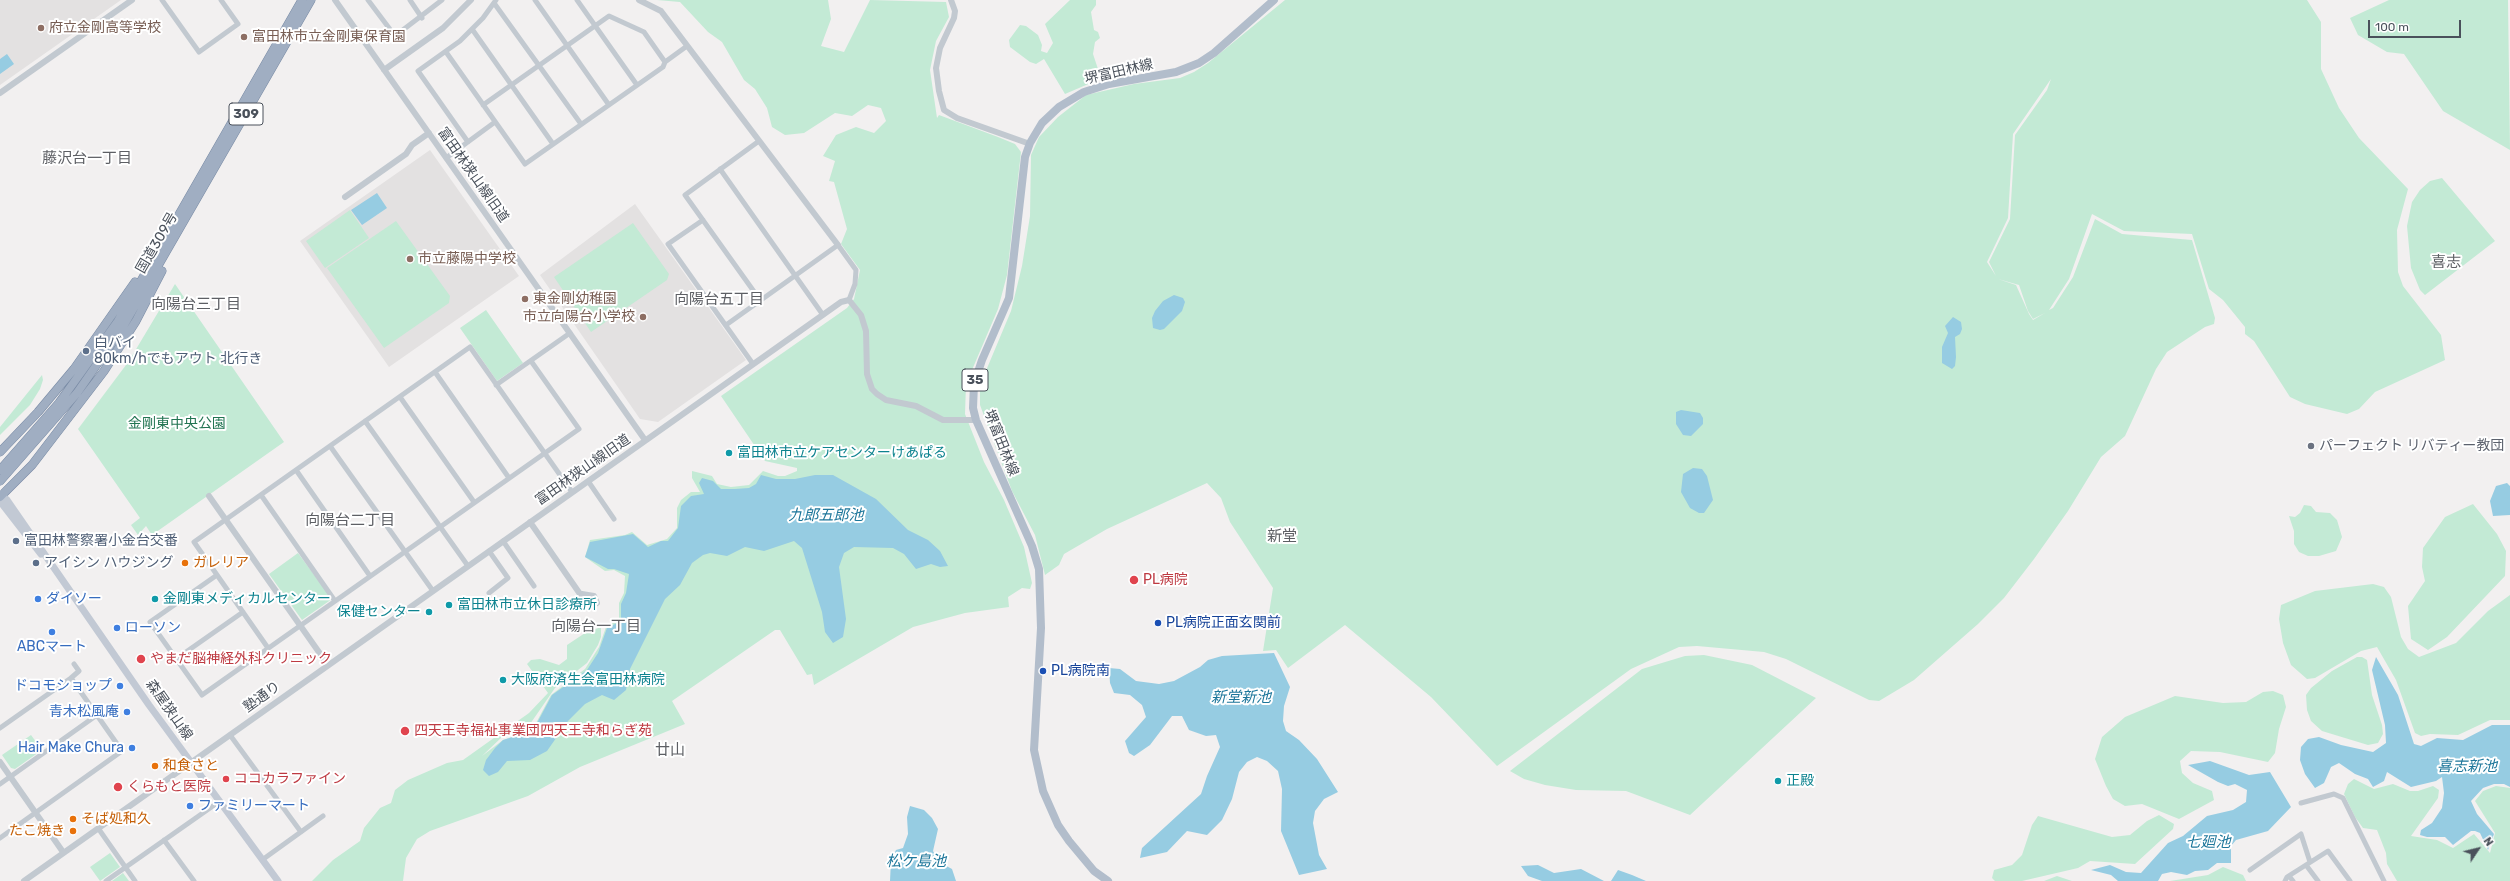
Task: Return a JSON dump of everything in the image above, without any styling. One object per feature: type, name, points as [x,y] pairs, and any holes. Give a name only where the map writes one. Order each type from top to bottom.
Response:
[{"type":"highway","name":"国道309号","points":[[0,470],[46,420],[92,359],[118,321],[302,0]]},
{"type":"highway","name":"国道309号","points":[[0,481],[37,441],[92,372],[128,318],[311,0]]},
{"type":"highway","name":"309","points":[[0,452],[51,398],[90,349],[141,273],[168,227],[188,200]]},
{"type":"highway","name":"309","points":[[0,496],[32,465],[104,371],[136,320],[181,228]]},
{"type":"main road","name":"堺富田林線","points":[[1108,881],[1094,871],[1069,841],[1058,825],[1043,791],[1034,750],[1042,617],[1039,569],[1032,546],[976,420],[972,396],[977,371],[1006,310],[1012,285],[1023,169],[1030,144],[1051,114],[1074,97],[1109,84],[1176,72],[1191,67],[1214,53],[1274,0]]},
{"type":"main road","name":"森屋狭山線","points":[[0,496],[11,506],[190,762],[278,881]]},
{"type":"street","points":[[0,93],[132,0]]},
{"type":"street","points":[[162,0],[199,52],[238,24],[221,0]]},
{"type":"street","name":"富田林狭山線旧道","points":[[328,665],[645,440],[335,0]]},
{"type":"street","points":[[368,0],[393,35],[398,35],[422,18],[442,0]]},
{"type":"street","points":[[410,0],[422,18]]},
{"type":"street","points":[[384,70],[443,28],[471,0]]},
{"type":"street","points":[[535,0],[609,105]]},
{"type":"street","points":[[577,0],[637,84]]},
{"type":"street","points":[[639,0],[661,11],[856,270],[855,284],[849,300]]},
{"type":"street","points":[[952,0],[955,11],[954,18],[940,48],[936,68],[939,91],[944,110],[957,118],[1030,144]]},
{"type":"street","points":[[468,142],[418,71],[446,52],[472,29],[495,1],[581,124]]},
{"type":"street","points":[[483,105],[609,16],[644,32],[665,62]]},
{"type":"street","points":[[472,29],[553,144]]},
{"type":"street","points":[[446,52],[525,164],[663,67],[665,62],[687,46]]},
{"type":"street","points":[[446,158],[495,122]]},
{"type":"street","points":[[345,197],[406,154],[412,145],[429,133]]},
{"type":"street","points":[[760,141],[685,195],[760,300]]},
{"type":"street","points":[[720,169],[823,315]]},
{"type":"street","points":[[703,220],[668,244],[753,364]]},
{"type":"street","points":[[726,325],[838,245]]},
{"type":"street","points":[[849,300],[857,308],[864,322],[867,341],[867,374],[872,389],[877,394],[886,400],[916,406],[943,420],[976,420]]},
{"type":"street","points":[[645,440],[841,302],[849,300]]},
{"type":"street","points":[[496,385],[570,333]]},
{"type":"street","points":[[268,648],[194,542],[470,348],[572,492]]},
{"type":"street","points":[[217,575],[150,622],[202,695],[579,429],[531,361]]},
{"type":"street","points":[[435,372],[509,478]]},
{"type":"street","points":[[400,397],[474,502]]},
{"type":"street","points":[[365,421],[468,566]]},
{"type":"street","points":[[330,446],[433,590]]},
{"type":"street","points":[[296,470],[370,576]]},
{"type":"street","points":[[588,481],[614,519]]},
{"type":"street","points":[[261,495],[335,601]]},
{"type":"street","points":[[209,496],[328,665]]},
{"type":"street","points":[[530,522],[582,594]]},
{"type":"street","points":[[503,541],[534,586]]},
{"type":"street","points":[[489,551],[508,578],[489,593]]},
{"type":"street","points":[[176,659],[243,612]]},
{"type":"street","points":[[0,728],[71,678],[79,671],[74,664]]},
{"type":"street","name":"塾通り","points":[[230,735],[328,665]]},
{"type":"street","points":[[0,838],[122,751],[71,678]]},
{"type":"street","points":[[0,784],[97,715]]},
{"type":"street","points":[[26,880],[230,735],[301,832]]},
{"type":"street","points":[[0,762],[64,852]]},
{"type":"street","points":[[2301,803],[2334,794],[2343,798],[2384,881]]},
{"type":"street","points":[[106,881],[220,801]]},
{"type":"street","points":[[262,860],[323,816]]},
{"type":"street","points":[[98,828],[135,881]]},
{"type":"street","points":[[2250,870],[2301,834],[2308,864],[2318,881]]},
{"type":"street","points":[[164,840],[194,881]]},
{"type":"street","points":[[2285,881],[2289,876],[2328,851],[2350,881]]},
{"type":"street","points":[[2289,876],[2293,881]]},
{"type":"shaded area","name":"府立金剛高等学校","points":[[0,0],[121,0],[0,85]]},
{"type":"shaded area","name":"市立藤陽中学校","points":[[430,150],[519,276],[389,367],[300,241]]},
{"type":"shaded area","name":"市立向陽台小学校","points":[[635,204],[746,360],[658,422],[640,419],[540,275]]},
{"type":"green space","points":[[657,0],[828,0],[831,19],[821,46],[844,52],[870,0],[946,2],[949,17],[936,41],[930,70],[937,118],[939,115],[998,137],[1015,144],[1021,152],[1007,275],[998,309],[966,384],[965,414],[984,462],[1004,500],[1024,547],[1032,583],[1030,589],[1022,588],[1008,597],[1009,607],[965,613],[913,627],[814,685],[812,674],[807,675],[780,630],[775,630],[672,701],[685,724],[580,767],[528,796],[430,831],[417,839],[406,858],[403,881],[312,881],[333,860],[360,841],[364,828],[380,808],[391,803],[395,790],[408,780],[447,763],[463,760],[529,713],[548,693],[527,664],[531,660],[540,659],[559,665],[567,659],[567,645],[585,633],[601,627],[601,637],[598,645],[587,663],[555,688],[528,727],[502,737],[482,756],[503,740],[528,732],[536,723],[551,695],[585,669],[599,647],[606,627],[619,619],[619,603],[624,593],[625,576],[614,570],[605,571],[585,557],[590,540],[625,535],[632,532],[647,545],[667,539],[677,528],[677,508],[681,500],[691,492],[700,492],[692,478],[692,471],[712,476],[717,484],[731,487],[749,485],[763,471],[778,476],[785,476],[797,471],[797,468],[765,461],[721,396],[847,308],[854,299],[860,270],[841,244],[847,229],[834,182],[829,181],[835,161],[823,156],[836,135],[856,127],[874,133],[886,121],[881,108],[868,105],[852,116],[835,113],[804,133],[785,135],[772,127],[767,108],[755,89],[744,80],[722,42],[708,32],[680,2]]},
{"type":"green space","points":[[1070,0],[1096,0],[1096,5],[1091,12],[1094,30],[1098,32],[1100,38],[1095,42],[1093,54],[1098,69],[1093,82],[1065,94],[1044,59],[1036,64],[1030,62],[1010,47],[1009,40],[1020,25],[1026,26],[1038,35],[1042,45],[1041,51],[1047,53],[1053,43],[1045,24]]},
{"type":"green space","points":[[1285,0],[2307,0],[2321,22],[2321,69],[2339,108],[2359,138],[2408,189],[2397,230],[2398,272],[2403,286],[2441,335],[2445,360],[2375,392],[2359,409],[2347,414],[2305,404],[2290,397],[2254,341],[2245,334],[2245,327],[2223,300],[2209,289],[2192,234],[2124,231],[2092,214],[2069,279],[2049,310],[2053,308],[2073,277],[2095,219],[2122,234],[2192,240],[2215,318],[2214,324],[2205,327],[2167,352],[2156,369],[2125,436],[2101,457],[2068,511],[2034,559],[2004,598],[1978,624],[1914,680],[1879,701],[1869,700],[1786,659],[1764,652],[1697,646],[1679,647],[1631,669],[1497,766],[1431,697],[1345,625],[1288,668],[1276,650],[1263,651],[1273,588],[1230,522],[1221,498],[1207,483],[1107,529],[1064,554],[1059,565],[1045,575],[1035,535],[1012,491],[980,405],[980,385],[1011,311],[1022,266],[1030,216],[1031,155],[1039,137],[1058,117],[1086,95],[1134,84],[1180,78],[1194,72],[1208,63]],"holes":[[[2051,79],[2047,90],[2015,135],[2010,219],[1989,262],[1996,276],[1987,262],[2008,218],[2013,134]],[[1998,279],[2019,285],[2028,311],[2033,319],[2045,313],[2033,320],[2029,314],[2016,285]]]},
{"type":"green space","points":[[2389,0],[2508,0],[2510,150],[2443,111],[2404,54],[2387,52],[2358,35],[2350,18]]},
{"type":"green space","points":[[2442,178],[2495,241],[2425,295],[2420,290],[2411,268],[2407,226],[2412,202],[2420,190],[2430,181]]},
{"type":"green space","points":[[350,210],[369,238],[325,268],[306,241]]},
{"type":"green space","points":[[396,221],[450,296],[449,303],[384,348],[327,268]]},
{"type":"green space","points":[[633,223],[669,274],[667,280],[591,332],[554,277]]},
{"type":"green space","name":"金剛東中央公園","points":[[175,284],[284,442],[152,535],[146,526],[138,535],[131,525],[140,518],[78,429],[129,361]]},
{"type":"green space","points":[[486,310],[523,363],[497,381],[460,328]]},
{"type":"green space","points":[[42,375],[43,380],[40,389],[30,405],[0,435],[0,427]]},
{"type":"green space","points":[[2473,504],[2497,534],[2506,551],[2505,576],[2447,637],[2428,650],[2411,639],[2408,606],[2425,581],[2422,567],[2423,548],[2445,517]]},
{"type":"green space","points":[[2304,505],[2311,506],[2316,512],[2330,513],[2337,520],[2342,537],[2336,551],[2319,556],[2308,556],[2299,552],[2294,544],[2294,531],[2289,516],[2295,517],[2300,513]]},
{"type":"green space","points":[[298,553],[332,599],[302,620],[269,574]]},
{"type":"green space","points":[[2373,584],[2384,587],[2391,597],[2401,637],[2408,649],[2419,657],[2456,643],[2488,611],[2510,595],[2510,720],[2490,720],[2458,735],[2430,734],[2421,736],[2415,733],[2396,680],[2377,647],[2361,651],[2315,678],[2307,679],[2291,665],[2283,643],[2279,619],[2281,605],[2315,591]]},
{"type":"green space","points":[[1704,655],[1752,665],[1816,698],[1690,815],[1626,791],[1576,790],[1545,785],[1524,779],[1510,771],[1642,669],[1685,656]]},
{"type":"green space","points":[[2357,657],[2362,657],[2367,660],[2372,695],[2382,725],[2383,734],[2378,743],[2368,745],[2322,731],[2311,721],[2307,710],[2306,695],[2311,688],[2332,671]]},
{"type":"green space","points":[[2273,691],[2283,695],[2286,707],[2279,729],[2275,753],[2268,762],[2220,752],[2191,751],[2180,761],[2182,773],[2193,783],[2212,791],[2214,800],[2179,819],[2142,804],[2125,806],[2113,799],[2095,759],[2102,737],[2125,717],[2175,696],[2223,703],[2246,702],[2263,692]]},
{"type":"green space","points":[[31,735],[42,750],[15,769],[11,768],[2,755]]},
{"type":"green space","points":[[2354,779],[2374,789],[2393,784],[2410,791],[2418,791],[2433,786],[2439,790],[2438,798],[2411,836],[2437,840],[2453,848],[2474,834],[2490,853],[2495,833],[2475,801],[2483,791],[2496,786],[2510,788],[2510,881],[2397,881],[2387,864],[2386,853],[2377,830],[2363,828],[2355,817],[2344,794],[2348,784]]},
{"type":"green space","points":[[2159,815],[2174,824],[2173,829],[2135,864],[2090,861],[2078,868],[2022,881],[1995,881],[1992,878],[1994,870],[2012,865],[2022,855],[2032,825],[2038,816],[2112,837],[2130,835],[2147,821]]},
{"type":"green space","points":[[110,853],[120,867],[100,881],[90,867]]},
{"type":"green space","points":[[2223,867],[2243,875],[2246,881],[2170,881],[2208,875]]},
{"type":"green space","points":[[123,873],[129,881],[112,881]]},
{"type":"green space","points":[[2057,876],[2072,881],[2044,881]]},
{"type":"water","points":[[7,54],[14,64],[0,74],[0,59]]},
{"type":"water","points":[[377,193],[387,208],[362,225],[351,210]]},
{"type":"water","points":[[1174,295],[1183,298],[1185,302],[1182,311],[1164,329],[1160,330],[1153,328],[1152,318],[1155,311],[1163,301]]},
{"type":"water","points":[[1953,317],[1961,322],[1962,329],[1960,334],[1955,337],[1956,357],[1955,366],[1952,369],[1942,363],[1942,347],[1948,333],[1945,326]]},
{"type":"water","points":[[1681,410],[1700,413],[1703,418],[1703,424],[1691,436],[1683,435],[1676,424],[1676,412]]},
{"type":"water","points":[[1693,468],[1702,469],[1707,476],[1713,500],[1704,513],[1699,513],[1690,508],[1681,492],[1683,474]]},
{"type":"water","name":"九郎五郎池","points":[[761,475],[776,479],[795,479],[815,475],[833,475],[876,499],[908,530],[928,540],[940,551],[948,566],[940,567],[931,564],[916,569],[904,554],[893,548],[854,547],[844,553],[839,567],[846,619],[843,637],[833,643],[825,632],[822,612],[802,548],[794,541],[764,551],[745,547],[727,556],[710,553],[703,555],[692,563],[680,585],[665,599],[630,669],[626,690],[614,700],[602,695],[585,704],[568,721],[547,751],[530,760],[507,761],[498,772],[489,776],[483,770],[486,760],[495,748],[503,740],[528,732],[537,723],[552,695],[587,670],[598,653],[607,628],[621,621],[621,604],[626,593],[629,574],[614,569],[608,569],[585,557],[590,542],[633,534],[648,547],[661,541],[668,541],[678,528],[681,506],[691,496],[704,494],[699,483],[702,478],[713,481],[721,489],[735,489],[749,488],[756,484]]},
{"type":"water","points":[[2507,483],[2510,486],[2510,515],[2493,516],[2490,501],[2496,486]]},
{"type":"water","name":"新堂新池","points":[[1274,653],[1290,687],[1284,706],[1283,721],[1286,731],[1299,740],[1317,759],[1338,792],[1324,799],[1315,811],[1313,823],[1319,855],[1327,869],[1299,875],[1281,831],[1282,789],[1278,771],[1267,761],[1257,757],[1247,762],[1239,772],[1232,799],[1222,820],[1207,835],[1187,831],[1167,852],[1140,858],[1142,848],[1201,794],[1220,747],[1216,735],[1206,736],[1189,730],[1182,716],[1172,716],[1150,745],[1134,756],[1129,753],[1125,741],[1146,717],[1142,705],[1130,695],[1114,693],[1110,683],[1109,668],[1120,669],[1136,681],[1159,684],[1174,681],[1200,667],[1208,660],[1222,656]]},
{"type":"water","name":"喜志新池","points":[[2376,657],[2398,695],[2414,744],[2421,746],[2437,738],[2463,740],[2492,725],[2510,725],[2510,787],[2504,784],[2494,784],[2483,788],[2471,801],[2477,814],[2494,834],[2488,850],[2480,833],[2475,831],[2471,831],[2453,845],[2445,837],[2427,837],[2420,835],[2421,830],[2432,823],[2442,808],[2444,793],[2442,777],[2436,781],[2411,787],[2387,772],[2384,781],[2373,787],[2368,779],[2355,774],[2339,763],[2331,767],[2324,783],[2315,788],[2305,774],[2300,760],[2301,747],[2308,739],[2319,737],[2341,745],[2373,752],[2386,743],[2385,725],[2372,670]]},
{"type":"water","name":"七廻池","points":[[2210,761],[2249,775],[2270,772],[2291,807],[2268,831],[2236,840],[2231,846],[2231,863],[2217,863],[2208,870],[2195,871],[2187,875],[2171,872],[2162,874],[2158,881],[2118,881],[2111,875],[2091,870],[2110,865],[2126,872],[2141,873],[2168,843],[2183,836],[2207,816],[2233,810],[2246,802],[2247,790],[2235,784],[2228,786],[2218,782],[2188,765]]},
{"type":"water","name":"松ケ島池","points":[[910,806],[924,810],[932,818],[938,829],[933,851],[939,862],[952,869],[956,881],[890,881],[891,860],[896,850],[903,848],[908,834],[907,817]]},
{"type":"water","points":[[1538,865],[1554,873],[1581,869],[1604,881],[1542,881],[1528,876],[1521,866]]},
{"type":"water","points":[[1618,870],[1632,875],[1646,881],[1611,881]]},
{"type":"place","name":"府立金剛高等学校","points":[[41,28]]},
{"type":"place","name":"富田林市立金剛東保育園","points":[[244,37]]},
{"type":"place","name":"市立藤陽中学校","points":[[410,259]]},
{"type":"place","name":"東金剛幼稚園","points":[[525,299]]},
{"type":"place","name":"市立向陽台小学校","points":[[643,317]]},
{"type":"place","name":"白バイ 80km/hでもアウト 北行き","points":[[86,351]]},
{"type":"place","name":"パーフェクト リバティー教団","points":[[2311,446]]},
{"type":"place","name":"富田林市立ケアセンターけあぱる","points":[[729,453]]},
{"type":"place","name":"富田林警察署小金台交番","points":[[16,541]]},
{"type":"place","name":"アイシン ハウジング","points":[[36,563]]},
{"type":"place","name":"ガレリア","points":[[185,563]]},
{"type":"place","name":"PL病院","points":[[1134,580]]},
{"type":"place","name":"ダイソー","points":[[38,599]]},
{"type":"place","name":"金剛東メディカルセンター","points":[[155,599]]},
{"type":"place","name":"富田林市立休日診療所","points":[[449,605]]},
{"type":"place","name":"保健センター","points":[[429,612]]},
{"type":"place","name":"PL病院正面玄関前","points":[[1158,623]]},
{"type":"place","name":"ローソン","points":[[117,628]]},
{"type":"place","name":"ABCマート","points":[[52,632]]},
{"type":"place","name":"やまだ脳神経外科クリニック","points":[[141,659]]},
{"type":"place","name":"PL病院南","points":[[1043,671]]},
{"type":"place","name":"大阪府済生会富田林病院","points":[[503,680]]},
{"type":"place","name":"ドコモショップ","points":[[120,686]]},
{"type":"place","name":"青木松風庵","points":[[127,712]]},
{"type":"place","name":"四天王寺福祉事業団四天王寺和らぎ苑","points":[[405,731]]},
{"type":"place","name":"Hair Make Chura","points":[[132,748]]},
{"type":"place","name":"和食さと","points":[[155,766]]},
{"type":"place","name":"ココカラファイン","points":[[226,779]]},
{"type":"place","name":"正殿","points":[[1778,781]]},
{"type":"place","name":"くらもと医院","points":[[118,787]]},
{"type":"place","name":"ファミリーマート","points":[[190,806]]},
{"type":"place","name":"そば処和久","points":[[73,819]]},
{"type":"place","name":"たこ焼き","points":[[73,831]]},
{"type":"district","name":"藤沢台一丁目","points":[[87,159]]},
{"type":"district","name":"喜志","points":[[2446,263]]},
{"type":"district","name":"向陽台五丁目","points":[[719,300]]},
{"type":"district","name":"向陽台三丁目","points":[[196,305]]},
{"type":"district","name":"向陽台二丁目","points":[[350,521]]},
{"type":"district","name":"新堂","points":[[1282,537]]},
{"type":"district","name":"向陽台一丁目","points":[[596,627]]},
{"type":"district","name":"廿山","points":[[670,751]]}]
